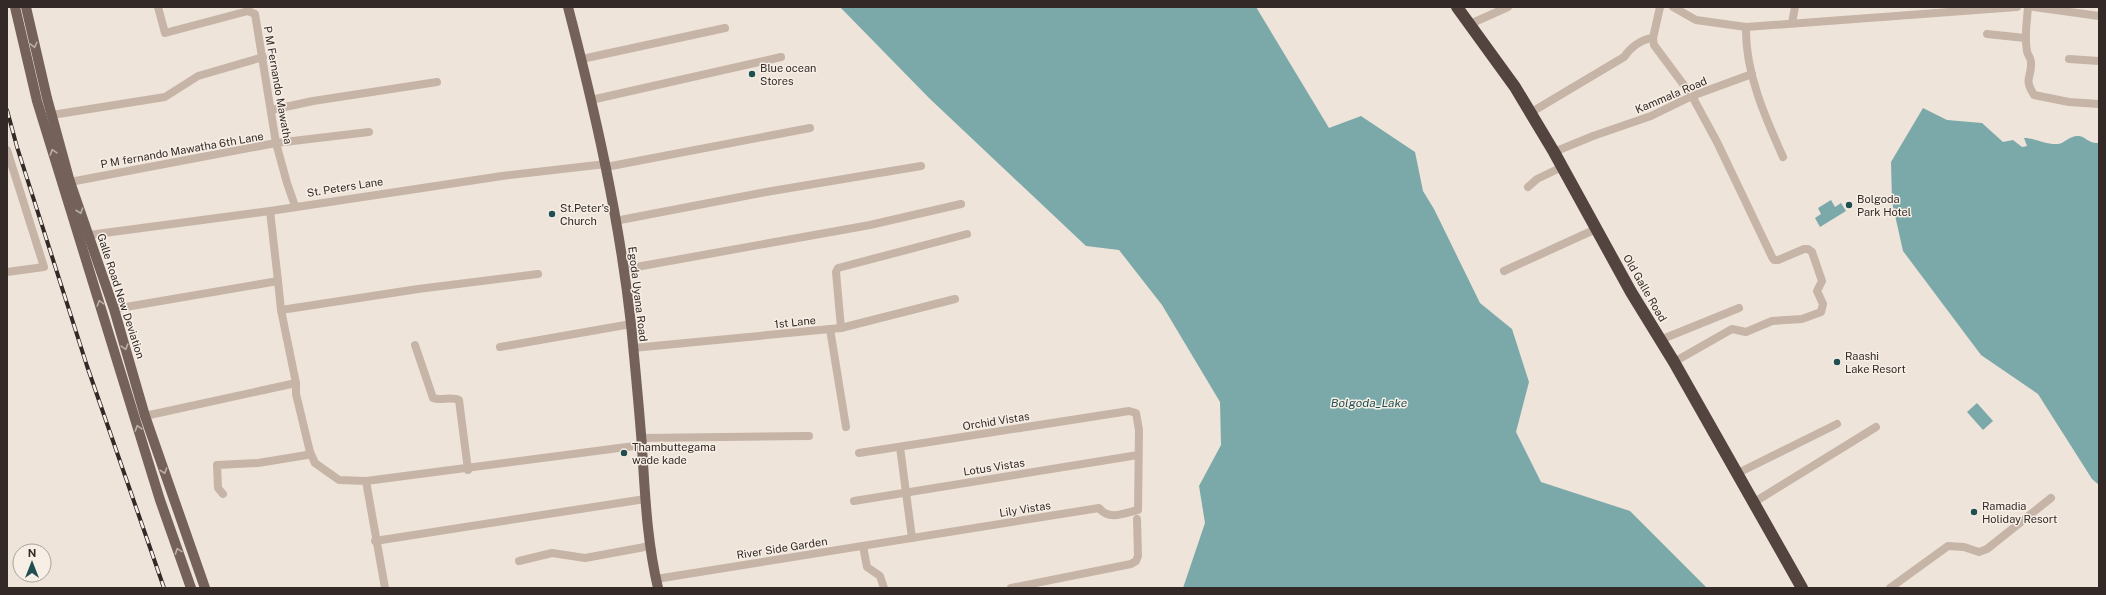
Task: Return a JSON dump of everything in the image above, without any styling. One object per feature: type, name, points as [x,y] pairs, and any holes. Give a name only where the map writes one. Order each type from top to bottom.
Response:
[{"type":"highway","name":"Old Galle Road","points":[[1457,7],[1515,87],[1554,152],[1596,229],[1674,362],[1736,474],[1802,588]]},
{"type":"main road","name":"Galle Road New Deviation","points":[[15,7],[37,100],[160,500],[191,588]]},
{"type":"main road","name":"Galle Road New Deviation","points":[[26,7],[70,182],[114,309],[145,416],[204,588]]},
{"type":"main road","name":"Egoda Uyana Road","points":[[568,7],[582,59],[606,165],[615,221],[625,269],[631,324],[645,499],[650,546],[657,584]]},
{"type":"street","name":"P M Fernando Mawatha","points":[[158,7],[165,33],[248,11],[254,14],[263,57],[276,143],[286,183],[295,206]]},
{"type":"street","points":[[1470,24],[1508,7]]},
{"type":"street","points":[[1660,7],[1653,38],[1654,45],[1692,96],[1717,142],[1774,260],[1778,260],[1804,249],[1808,249],[1812,252],[1822,281],[1817,291],[1823,304],[1822,312],[1802,320],[1772,321],[1746,332],[1732,329],[1674,362]]},
{"type":"street","points":[[1673,7],[1682,10],[1696,20],[1746,27],[1940,10],[2017,7]]},
{"type":"street","points":[[1792,23],[1795,7]]},
{"type":"street","points":[[2028,7],[2025,38],[2026,52],[2030,56],[2032,64],[2027,80],[2034,95],[2069,102],[2099,104]]},
{"type":"street","points":[[2034,7],[2099,16]]},
{"type":"street","points":[[1746,27],[1745,45],[1752,74],[1783,157]]},
{"type":"street","points":[[582,59],[725,28]]},
{"type":"street","points":[[1987,34],[2025,38]]},
{"type":"street","points":[[1530,113],[1624,57],[1629,50],[1647,38],[1653,38]]},
{"type":"street","points":[[52,114],[165,97],[198,76],[263,57]]},
{"type":"street","points":[[591,100],[781,57]]},
{"type":"street","points":[[2069,59],[2099,61]]},
{"type":"street","name":"Kammala Road","points":[[1554,152],[1593,136],[1652,116],[1692,96],[1752,74]]},
{"type":"street","points":[[271,110],[313,101],[437,82]]},
{"type":"street","name":"St. Peters Lane","points":[[89,235],[270,211],[295,206],[502,176],[606,165],[810,128]]},
{"type":"street","name":"P M fernando Mawatha 6th Lane","points":[[70,182],[276,143],[369,132]]},
{"type":"street","points":[[7,150],[44,267],[7,272]]},
{"type":"street","points":[[615,221],[766,192],[921,166]]},
{"type":"street","points":[[1528,187],[1537,179],[1562,167]]},
{"type":"street","points":[[625,269],[870,225],[961,204]]},
{"type":"street","points":[[270,211],[281,310],[296,383],[296,394],[310,452],[315,463],[338,480],[366,481],[468,470],[641,442],[809,436]]},
{"type":"street","points":[[1504,271],[1596,229]]},
{"type":"street","points":[[841,328],[836,272],[838,268],[967,234]]},
{"type":"street","points":[[281,310],[418,289],[538,274]]},
{"type":"street","points":[[114,309],[278,282]]},
{"type":"street","name":"1st Lane","points":[[633,348],[841,328],[955,299]]},
{"type":"street","points":[[1660,340],[1739,308]]},
{"type":"street","points":[[500,347],[631,324]]},
{"type":"street","points":[[830,329],[846,427]]},
{"type":"street","points":[[415,345],[433,398],[438,400],[459,400],[468,470]]},
{"type":"street","points":[[145,416],[296,383]]},
{"type":"street","name":"Orchid Vistas","points":[[858,453],[1129,411],[1136,412],[1139,430],[1138,455]]},
{"type":"street","points":[[1736,474],[1837,424]]},
{"type":"street","points":[[1753,503],[1876,427]]},
{"type":"street","points":[[900,447],[912,538]]},
{"type":"street","points":[[223,494],[218,488],[217,465],[285,459],[307,455],[310,452]]},
{"type":"street","name":"Lotus Vistas","points":[[854,501],[1138,455]]},
{"type":"street","name":"Lily Vistas","points":[[912,538],[1099,508],[1104,514],[1109,516],[1138,510],[1138,455]]},
{"type":"street","points":[[366,481],[375,541],[385,588]]},
{"type":"street","points":[[1890,588],[1948,546],[1964,547],[1979,552],[1987,549],[2050,498]]},
{"type":"street","points":[[375,541],[645,499]]},
{"type":"street","points":[[1011,588],[1131,564],[1138,556],[1137,519]]},
{"type":"street","name":"River Side Garden","points":[[657,584],[912,538]]},
{"type":"street","points":[[519,561],[552,553],[585,558],[650,546]]},
{"type":"street","points":[[863,546],[867,567],[880,576],[884,588]]},
{"type":"water","name":"Bolgoda_Lake","points":[[840,7],[1256,7],[1329,128],[1361,116],[1415,152],[1423,191],[1434,209],[1480,303],[1512,329],[1529,382],[1516,432],[1541,482],[1630,511],[1707,588],[1183,588],[1205,523],[1199,486],[1221,445],[1220,402],[1162,305],[1119,250],[1086,246],[929,98]]},
{"type":"water","points":[[1923,108],[1947,120],[1982,123],[2003,142],[2013,140],[2022,147],[2027,146],[2024,138],[2058,144],[2073,137],[2079,136],[2092,142],[2099,143],[2099,485],[2092,479],[2038,394],[1981,355],[1903,251],[1892,202],[1891,162]]},
{"type":"water","points":[[1831,200],[1835,207],[1841,203],[1846,211],[1820,227],[1815,218],[1821,214],[1818,208]]},
{"type":"water","points":[[1977,403],[1993,421],[1983,430],[1967,412]]},
{"type":"railway","points":[[7,110],[17,147],[87,366],[164,588]]},
{"type":"place","name":"Blue ocean Stores","points":[[752,74]]},
{"type":"place","name":"Bolgoda Park Hotel","points":[[1849,205]]},
{"type":"place","name":"St.Peter's Church","points":[[552,214]]},
{"type":"place","name":"Raashi Lake Resort","points":[[1837,362]]},
{"type":"place","name":"Thambuttegama wade kade","points":[[624,453]]},
{"type":"place","name":"Ramadia Holiday Resort","points":[[1974,512]]}]
